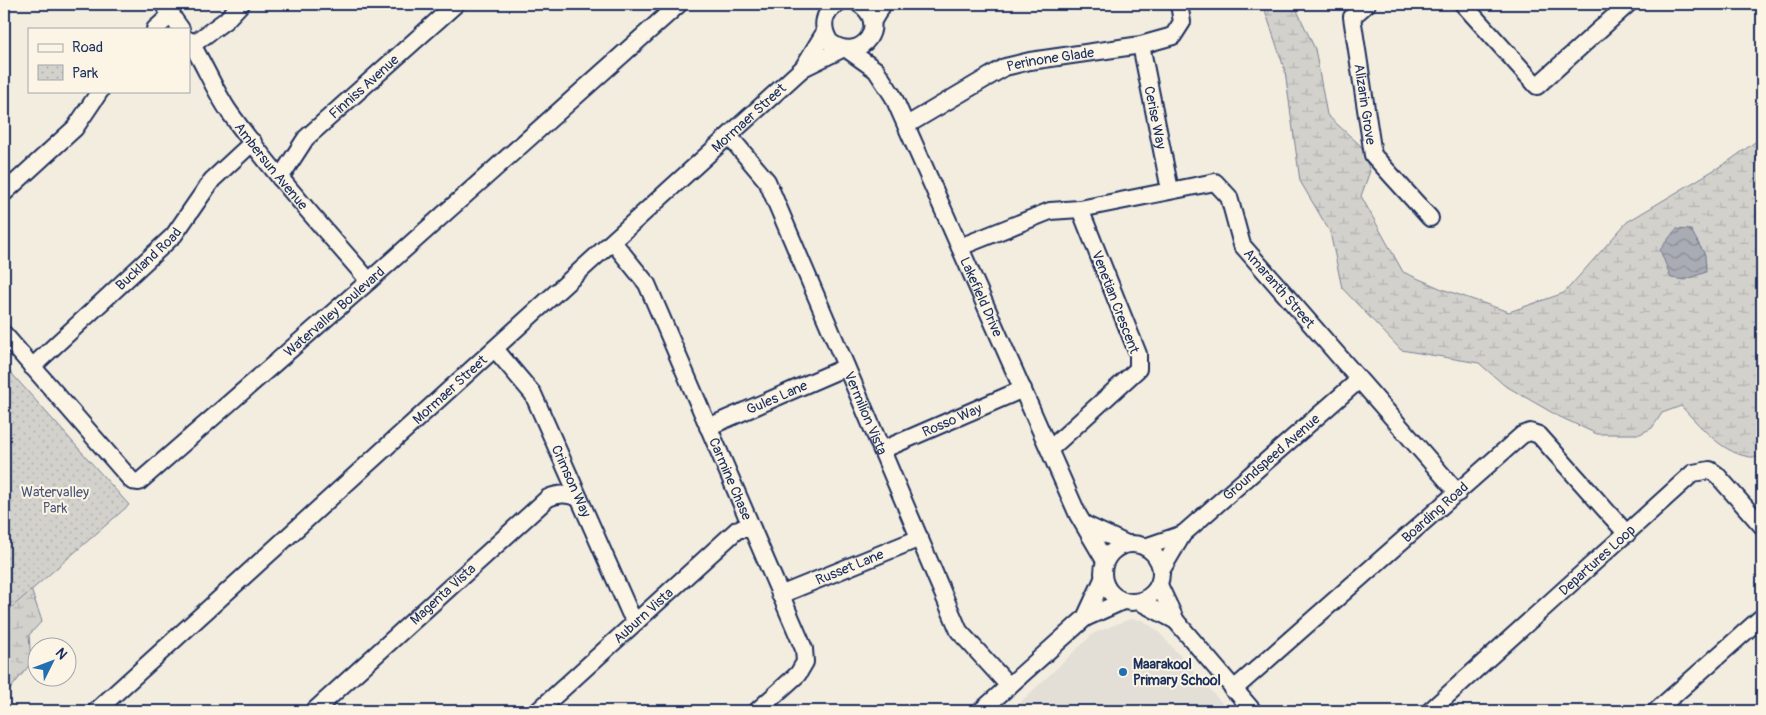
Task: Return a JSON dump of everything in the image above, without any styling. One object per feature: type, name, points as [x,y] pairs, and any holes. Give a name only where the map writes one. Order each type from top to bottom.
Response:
[{"type":"street","points":[[191,42],[226,20],[241,4]]},
{"type":"street","name":"Finniss Avenue","points":[[280,178],[306,138],[456,4]]},
{"type":"street","name":"Watervalley Boulevard","points":[[4,334],[132,481],[139,482],[369,281],[679,4]]},
{"type":"street","points":[[859,4],[866,9],[871,29]]},
{"type":"street","points":[[871,29],[883,4]]},
{"type":"street","name":"Perinone Glade","points":[[907,126],[1005,67],[1030,61],[1141,45],[1173,36],[1182,22],[1179,4]]},
{"type":"street","name":"Alizarin Grove","points":[[1367,4],[1352,17],[1373,155],[1430,218]]},
{"type":"street","points":[[1463,4],[1537,86],[1628,4]]},
{"type":"street","points":[[826,32],[824,22],[828,8]]},
{"type":"street","points":[[156,28],[168,9],[181,28]]},
{"type":"street","name":"Mormaer Street","points":[[803,68],[845,49],[861,46],[871,29]]},
{"type":"street","name":"Lakefield Drive","points":[[871,29],[876,70]]},
{"type":"street","name":"Mormaer Street","points":[[96,711],[803,68],[826,32]]},
{"type":"street","name":"Lakefield Drive","points":[[826,32],[830,42],[845,49],[876,70],[893,96],[1022,389],[1082,520],[1105,561]]},
{"type":"street","name":"Ambersun Avenue","points":[[191,42],[229,111],[252,142],[280,178],[369,281]]},
{"type":"street","name":"Cerise Way","points":[[1141,45],[1170,190]]},
{"type":"street","points":[[4,193],[75,128],[99,92]]},
{"type":"street","name":"Vermilion Vista","points":[[729,136],[767,181],[960,631],[1009,686]]},
{"type":"street","name":"Buckland Road","points":[[32,367],[174,236],[212,180],[252,142]]},
{"type":"street","name":"Amaranth Street","points":[[960,247],[1050,211],[1080,209],[1215,182],[1229,197],[1242,245],[1305,314],[1359,380],[1458,493]]},
{"type":"street","name":"Venetian Crescent","points":[[1050,449],[1138,369],[1138,354],[1080,209]]},
{"type":"street","name":"Carmine Chase","points":[[613,242],[647,284],[804,649],[805,662],[798,674],[757,711]]},
{"type":"street","name":"Crimson Way","points":[[495,349],[533,394],[630,613],[637,620]]},
{"type":"street","name":"Gules Lane","points":[[708,427],[846,367]]},
{"type":"street","name":"Groundspeed Avenue","points":[[1160,578],[1183,534],[1359,380]]},
{"type":"street","name":"Rosso Way","points":[[882,450],[1022,389]]},
{"type":"street","name":"Boarding Road","points":[[1233,690],[1522,435],[1530,432],[1539,435],[1628,534]]},
{"type":"street","name":"Departures Loop","points":[[1430,711],[1628,534],[1693,473],[1701,470],[1710,470],[1762,526]]},
{"type":"street","name":"Magenta Vista","points":[[314,711],[548,498],[567,494],[579,498]]},
{"type":"street","points":[[1082,520],[1127,544],[1145,547],[1156,557],[1160,578],[1176,621],[1233,690],[1253,711]]},
{"type":"street","name":"Auburn Vista","points":[[538,711],[738,529],[752,529]]},
{"type":"street","name":"Groundspeed Avenue","points":[[1145,547],[1183,534]]},
{"type":"street","name":"Russet Lane","points":[[780,595],[920,538]]},
{"type":"street","points":[[1085,618],[1103,579],[1105,561],[1112,552],[1127,544]]},
{"type":"street","points":[[1140,602],[1149,597],[1160,578]]},
{"type":"street","points":[[1103,579],[1112,595],[1123,601],[1140,602],[1176,621]]},
{"type":"street","points":[[982,711],[1085,618],[1123,601]]},
{"type":"street","points":[[1656,711],[1762,618]]},
{"type":"shaded area","name":"Maarakool Primary School","points":[[1130,619],[1142,620],[1157,630],[1229,711],[1011,711],[1094,633]]},
{"type":"green space","points":[[1263,4],[1294,4],[1315,49],[1327,115],[1361,146],[1370,171],[1361,196],[1403,272],[1442,289],[1509,312],[1564,293],[1627,222],[1729,161],[1762,137],[1762,457],[1750,457],[1727,449],[1707,433],[1681,406],[1662,413],[1652,428],[1640,434],[1597,434],[1558,416],[1504,385],[1479,363],[1401,350],[1342,288],[1330,232],[1300,181],[1285,71]]},
{"type":"green space","name":"Watervalley Park","points":[[4,365],[129,505],[4,614]]},
{"type":"green space","points":[[4,553],[26,575],[42,621],[28,638],[28,667],[4,697]]},
{"type":"water","points":[[1676,229],[1691,230],[1705,255],[1706,272],[1685,280],[1671,278],[1660,250]]},
{"type":"place","name":"Maarakool Primary School","points":[[1123,672]]}]
